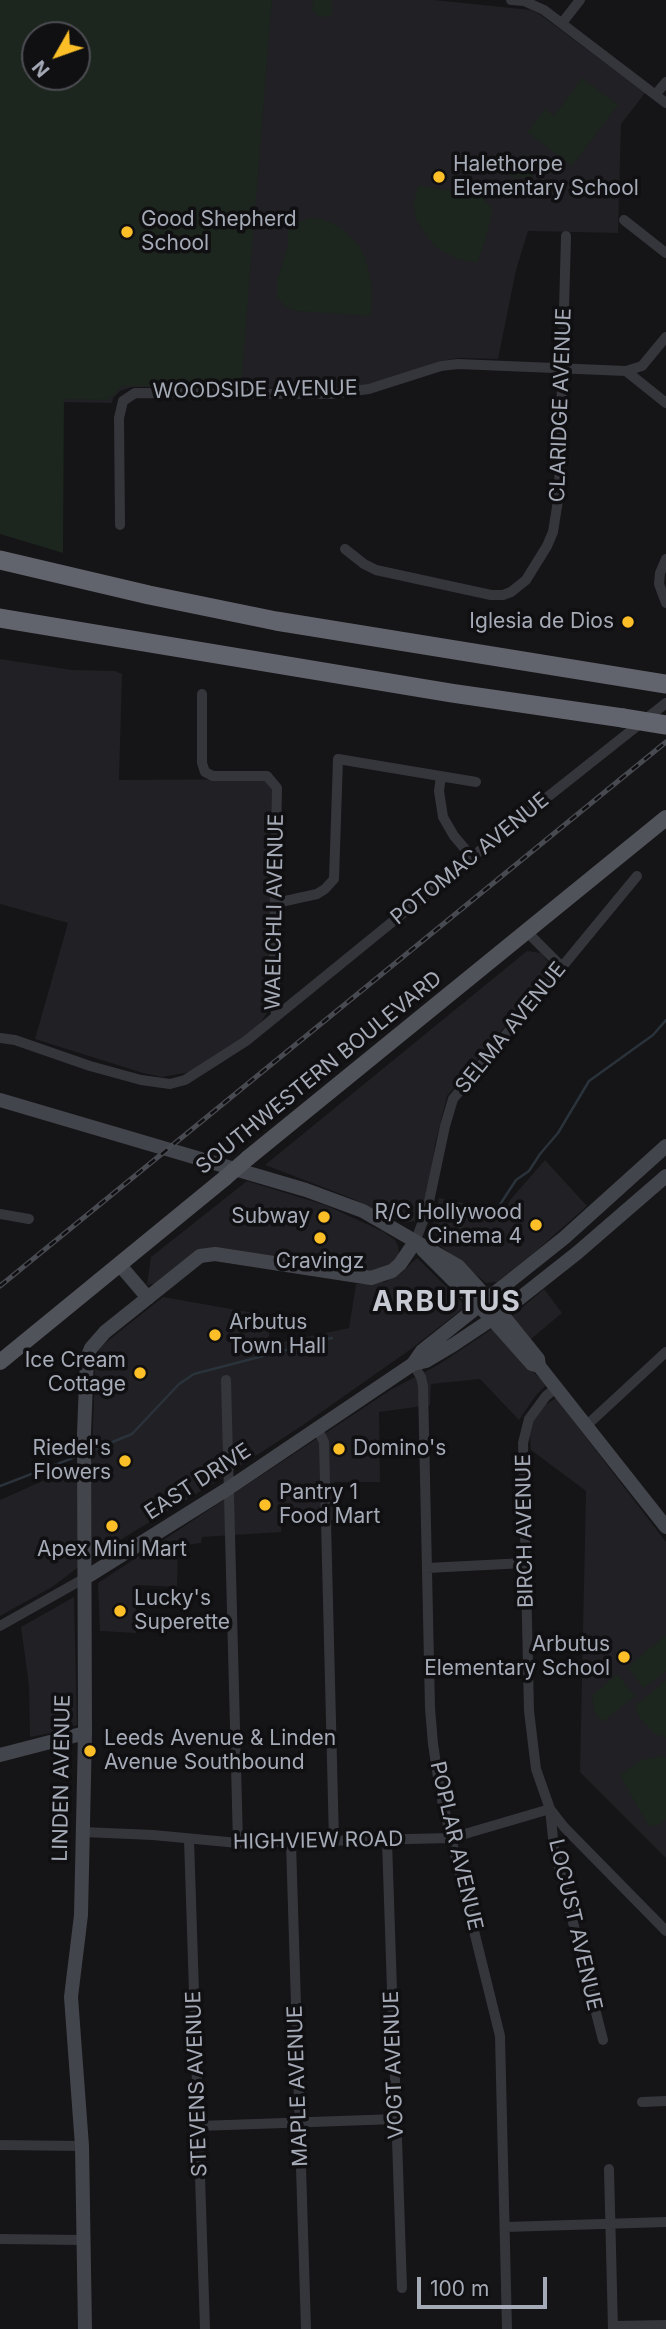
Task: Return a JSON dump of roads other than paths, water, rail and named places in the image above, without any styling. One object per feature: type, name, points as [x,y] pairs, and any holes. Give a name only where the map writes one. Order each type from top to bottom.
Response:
[{"type":"highway","points":[[0,560],[162,598],[276,621],[663,684]]},
{"type":"highway","points":[[0,619],[451,693],[666,725]]},
{"type":"main road","name":"SOUTHWESTERN BOULEVARD","points":[[0,1362],[666,818]]},
{"type":"street","points":[[512,0],[534,5],[562,23],[666,103]]},
{"type":"street","points":[[562,23],[580,0]]},
{"type":"street","points":[[656,94],[666,82]]},
{"type":"street","points":[[624,220],[666,253]]},
{"type":"street","name":"CLARIDGE AVENUE","points":[[345,549],[364,564],[388,573],[491,595],[503,595],[526,580],[547,546],[556,519],[559,494],[566,236]]},
{"type":"street","points":[[626,371],[642,366],[666,337]]},
{"type":"street","name":"WOODSIDE AVENUE","points":[[120,525],[119,418],[123,401],[135,393],[331,394],[385,385],[427,370],[458,364],[626,371]]},
{"type":"street","points":[[626,371],[666,403]]},
{"type":"street","points":[[666,559],[659,584],[666,603]]},
{"type":"street","name":"WAELCHLI AVENUE","points":[[0,1038],[15,1040],[128,1077],[170,1084],[197,1073],[246,1041],[276,1017],[277,788],[267,776],[213,776],[205,772],[202,762],[202,694]]},
{"type":"street","name":"POTOMAC AVENUE","points":[[276,1017],[472,857],[666,704]]},
{"type":"street","points":[[276,903],[317,894],[334,879],[338,759],[476,782]]},
{"type":"street","points":[[441,776],[439,800],[443,817],[454,836],[472,857]]},
{"type":"street","name":"SELMA AVENUE","points":[[415,1242],[427,1211],[453,1099],[637,876]]},
{"type":"street","points":[[526,931],[562,967]]},
{"type":"street","points":[[0,1100],[338,1201],[363,1211],[415,1242],[497,1316],[532,1364],[539,1366],[664,1518]]},
{"type":"street","name":"EAST DRIVE","points":[[0,1626],[85,1578],[229,1488],[413,1363],[422,1351],[564,1238],[666,1146]]},
{"type":"street","name":"EAST DRIVE","points":[[413,1363],[426,1361],[497,1316],[577,1253],[666,1176]]},
{"type":"street","points":[[0,1214],[29,1219]]},
{"type":"street","name":"LINDEN AVENUE","points":[[85,2329],[82,2146],[71,1997],[81,1915],[85,1733],[85,1368],[91,1348],[105,1332],[148,1297],[192,1262],[208,1254],[371,1278],[392,1271],[415,1242]]},
{"type":"street","points":[[119,1264],[148,1297]]},
{"type":"street","points":[[586,1426],[666,1352]]},
{"type":"street","name":"POPLAR AVENUE","points":[[413,1363],[423,1386],[433,1744],[440,1791],[500,2036],[507,2329]]},
{"type":"street","points":[[226,1380],[238,1843]]},
{"type":"street","name":"BIRCH AVENUE","points":[[556,1388],[536,1408],[525,1431],[522,1461],[530,1722],[536,1769],[550,1809],[580,1845],[666,1931]]},
{"type":"street","points":[[317,1428],[324,1442],[334,1841]]},
{"type":"street","points":[[427,1568],[525,1563]]},
{"type":"street","points":[[0,1755],[85,1733]]},
{"type":"street","name":"HIGHVIEW ROAD","points":[[83,1832],[238,1843],[451,1838],[550,1809]]},
{"type":"street","name":"LOCUST AVENUE","points":[[550,1809],[554,1848],[603,2040]]},
{"type":"street","name":"STEVENS AVENUE","points":[[189,1839],[205,2329]]},
{"type":"street","name":"VOGT AVENUE","points":[[387,1841],[402,2288]]},
{"type":"street","name":"MAPLE AVENUE","points":[[291,1843],[306,2329]]},
{"type":"street","points":[[642,2102],[666,2102]]},
{"type":"street","points":[[199,2126],[396,2119]]},
{"type":"street","points":[[0,2145],[82,2146]]},
{"type":"street","points":[[609,2169],[613,2328],[666,2325]]},
{"type":"street","points":[[505,2227],[666,2222]]},
{"type":"street","points":[[0,2239],[83,2240]]},
{"type":"waterway","points":[[499,1206],[516,1180],[529,1171],[558,1133],[589,1081],[653,1035],[666,1020]]},
{"type":"waterway","points":[[88,1452],[132,1434],[179,1384],[194,1374],[332,1338]]},
{"type":"waterway","points":[[0,1486],[78,1456]]},
{"type":"railway","points":[[0,1286],[666,742]]},
{"type":"place","name":"Halethorpe Elementary School","points":[[439,177]]},
{"type":"place","name":"Good Shepherd School","points":[[127,232]]},
{"type":"place","name":"Iglesia de Dios","points":[[628,622]]},
{"type":"place","name":"Subway","points":[[324,1217]]},
{"type":"place","name":"R/C Hollywood Cinema 4","points":[[536,1225]]},
{"type":"place","name":"Cravingz","points":[[320,1238]]},
{"type":"place","name":"Arbutus Town Hall","points":[[215,1335]]},
{"type":"place","name":"Ice Cream Cottage","points":[[140,1373]]},
{"type":"place","name":"Domino's","points":[[339,1449]]},
{"type":"place","name":"Riedel's Flowers","points":[[125,1461]]},
{"type":"place","name":"Pantry 1 Food Mart","points":[[265,1505]]},
{"type":"place","name":"Apex Mini Mart","points":[[112,1526]]},
{"type":"place","name":"Lucky's Superette","points":[[120,1611]]},
{"type":"place","name":"Arbutus Elementary School","points":[[624,1657]]},
{"type":"place","name":"Leeds Avenue & Linden Avenue Southbound","points":[[90,1751]]},
{"type":"district","name":"ARBUTUS","points":[[447,1303]]}]
